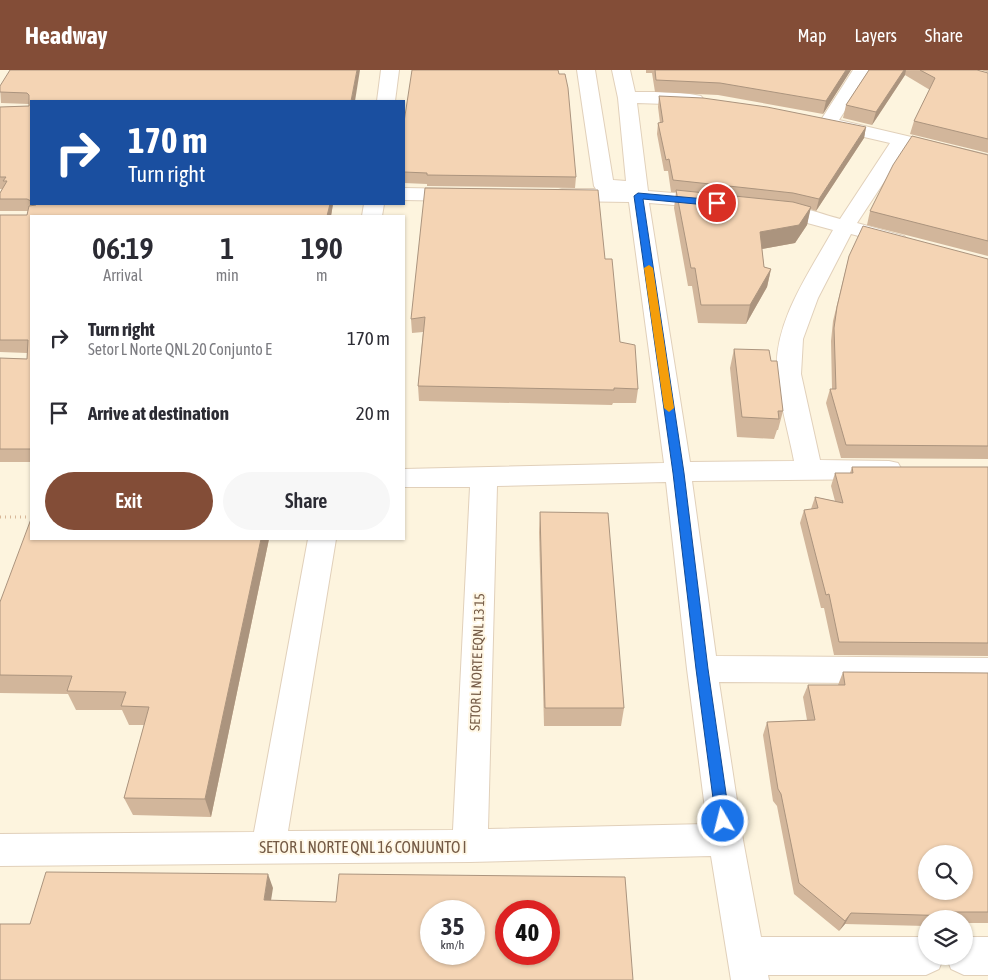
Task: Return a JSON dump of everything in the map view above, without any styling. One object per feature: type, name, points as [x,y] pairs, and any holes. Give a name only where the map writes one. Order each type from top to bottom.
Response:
[{"type":"street","points":[[386,100],[390,70]]},
{"type":"street","points":[[586,70],[604,186],[726,204]]},
{"type":"street","points":[[621,70],[627,98],[637,191],[678,473],[702,669],[726,840],[748,968],[918,957]]},
{"type":"street","points":[[828,123],[862,70]]},
{"type":"street","points":[[627,98],[656,97],[715,103]]},
{"type":"street","points":[[809,119],[988,161]]},
{"type":"street","points":[[809,469],[789,374],[791,339],[807,298],[845,226],[902,140]]},
{"type":"street","points":[[540,195],[637,191]]},
{"type":"street","points":[[405,194],[482,195]]},
{"type":"street","points":[[754,207],[790,212],[912,244]]},
{"type":"street","points":[[405,478],[809,469],[908,470]]},
{"type":"street","name":"SETOR L NORTE EQNL 13 15","points":[[470,846],[484,477]]},
{"type":"street","points":[[268,847],[322,540]]},
{"type":"street","points":[[702,669],[988,670]]},
{"type":"street","name":"SETOR L NORTE QNL 16 CONJUNTO I","points":[[0,850],[470,846],[726,840]]},
{"type":"street","points":[[973,956],[988,956]]},
{"type":"path","points":[[0,517],[30,517]]},
{"type":"building","points":[[10,70],[357,70],[351,100],[30,100],[30,200],[0,199],[0,193],[7,181],[3,181],[6,177],[0,177],[0,107],[29,106],[29,95],[27,93],[0,92],[0,86]]},
{"type":"building","points":[[412,70],[558,70],[559,74],[565,74],[568,88],[576,177],[427,175],[427,173],[405,172],[405,116]]},
{"type":"building","points":[[655,70],[846,70],[826,101],[720,83],[656,80]]},
{"type":"building","points":[[869,70],[904,70],[876,112],[846,105]]},
{"type":"building","points":[[920,70],[977,70],[988,73],[988,139],[914,121],[935,78]]},
{"type":"building","points":[[659,96],[703,98],[767,107],[866,127],[819,199],[793,193],[673,180],[669,159],[666,160],[658,123],[663,122]]},
{"type":"building","points":[[912,136],[988,155],[988,241],[870,211],[893,165]]},
{"type":"building","points":[[425,188],[598,190],[605,259],[612,259],[620,342],[635,345],[638,389],[418,386],[425,317],[411,319]]},
{"type":"building","points":[[676,190],[793,202],[811,207],[799,225],[760,232],[764,267],[771,269],[750,305],[701,305],[695,268],[691,268]]},
{"type":"building","points":[[330,205],[327,215],[30,215],[30,449],[0,449],[0,358],[27,359],[28,340],[0,340],[0,215],[27,215],[29,206]]},
{"type":"building","points":[[863,226],[988,259],[988,446],[846,445],[830,389],[836,389],[834,328],[849,256]]},
{"type":"building","points":[[734,349],[769,350],[771,361],[777,361],[783,411],[778,411],[779,419],[742,417]]},
{"type":"building","points":[[852,467],[988,467],[988,643],[839,642],[829,594],[826,595],[804,510],[818,508],[815,497],[843,503],[835,473],[853,473]]},
{"type":"building","points":[[540,512],[608,513],[624,708],[545,708]]},
{"type":"building","points":[[30,522],[30,540],[261,540],[205,799],[124,798],[149,707],[121,706],[126,692],[67,691],[72,676],[0,675],[0,602]]},
{"type":"building","points":[[843,672],[988,673],[988,912],[973,912],[973,910],[918,910],[918,915],[851,913],[845,921],[799,883],[781,794],[778,789],[767,722],[815,720],[808,685],[845,685]]},
{"type":"building","points":[[46,872],[268,874],[264,900],[336,902],[339,874],[625,877],[633,980],[0,980],[0,924],[30,924]]},
{"type":"slow traffic","points":[[649,268],[669,408]]},
{"type":"route","points":[[717,203],[638,196],[678,473],[723,821]]}]
